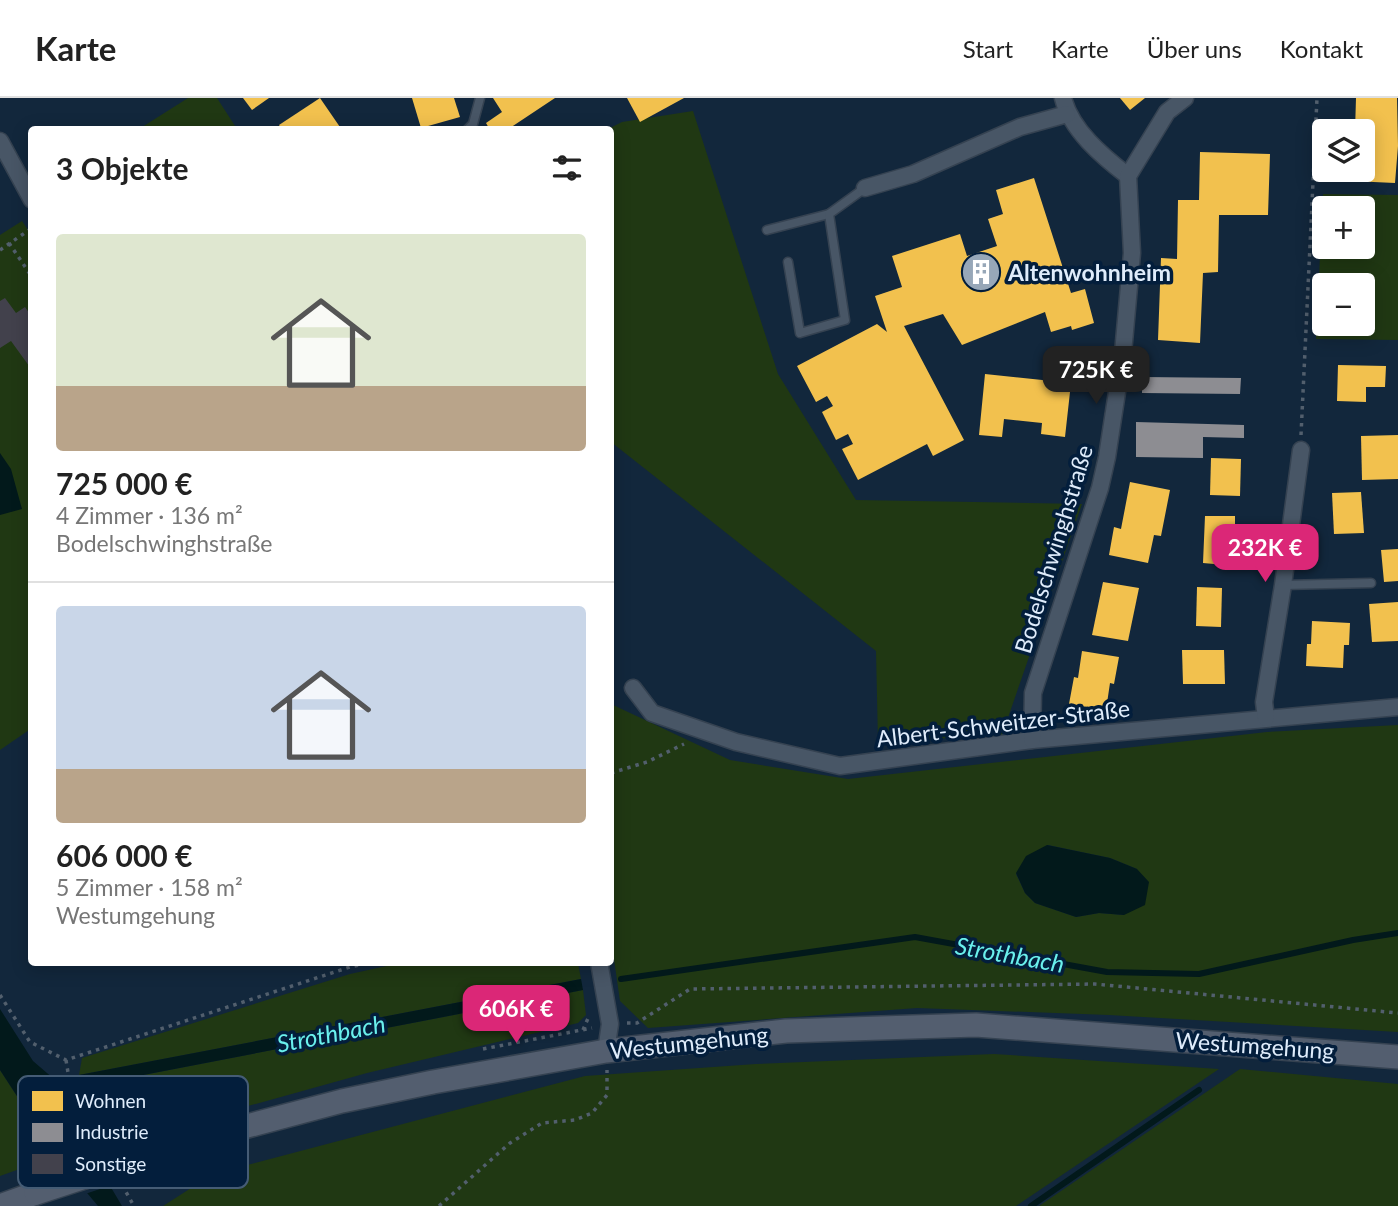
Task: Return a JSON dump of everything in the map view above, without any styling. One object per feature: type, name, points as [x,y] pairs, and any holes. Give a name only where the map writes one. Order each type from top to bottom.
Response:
[{"type":"main road","name":"Westumgehung","points":[[248,1126],[342,1101],[606,1051],[786,1031],[976,1025],[1398,1057]]},
{"type":"main road","name":"Westumgehung","points":[[0,1206],[52,1188]]},
{"type":"street","points":[[864,188],[913,174],[1065,106],[1100,154],[1128,176],[1167,112],[1185,98]]},
{"type":"street","points":[[0,141],[28,193]]},
{"type":"street","name":"Bodelschwinghstraße","points":[[1032,740],[1033,693],[1100,488],[1107,457],[1123,353],[1132,253],[1128,176]]},
{"type":"street","points":[[1266,718],[1264,702],[1301,450]]},
{"type":"street","name":"Albert-Schweitzer-Straße","points":[[633,688],[652,713],[736,742],[840,766],[1032,740],[1398,707]]},
{"type":"street","points":[[600,966],[610,1024],[606,1051]]},
{"type":"lane","points":[[471,126],[480,98]]},
{"type":"lane","points":[[767,230],[829,214],[864,188]]},
{"type":"lane","points":[[788,262],[800,333],[845,320],[829,214]]},
{"type":"lane","points":[[1283,585],[1371,583]]},
{"type":"path","points":[[1301,450],[1317,98]]},
{"type":"path","points":[[0,250],[28,231]]},
{"type":"path","points":[[9,243],[28,271]]},
{"type":"path","points":[[614,772],[647,762],[708,732]]},
{"type":"path","points":[[0,996],[30,1042],[66,1060],[355,966]]},
{"type":"path","points":[[610,1024],[637,1023],[690,989],[1095,984],[1398,1013]]},
{"type":"path","points":[[439,1206],[510,1143],[542,1123],[575,1120],[592,1113],[607,1095],[606,1051]]},
{"type":"path","points":[[66,1060],[69,1076]]},
{"type":"green space","points":[[188,98],[217,98],[235,126],[144,126]]},
{"type":"green space","points":[[693,111],[778,374],[856,500],[1082,504],[1002,735],[878,742],[876,651],[614,444],[614,126],[622,122]]},
{"type":"green space","points":[[1323,194],[1398,195],[1398,340],[1316,339],[1316,336],[1375,336],[1375,273],[1319,273],[1320,259],[1375,259],[1375,196]]},
{"type":"green space","points":[[22,221],[28,230],[28,731],[0,750],[0,235]]},
{"type":"green space","points":[[614,705],[730,760],[848,779],[1267,732],[1398,725],[1398,1032],[1109,1015],[917,1008],[648,1028],[620,1001],[614,959]],"holes":[[[1048,845],[1110,858],[1137,869],[1124,915],[1099,913],[1076,917],[1035,903],[1025,893],[1016,874]]]},
{"type":"green space","points":[[387,966],[579,966],[581,979],[79,1075],[82,1058],[350,974]]},
{"type":"green space","points":[[583,990],[586,1015],[578,1023],[367,1073],[248,1106],[248,1076],[138,1076]]},
{"type":"green space","points":[[994,1054],[1219,1069],[1016,1206],[163,1206],[191,1188],[248,1188],[248,1165],[585,1076],[756,1064]]},
{"type":"green space","points":[[1240,1069],[1398,1084],[1398,1206],[1039,1206]]},
{"type":"green space","points":[[0,1070],[18,1098],[18,1170],[0,1176]]},
{"type":"water","points":[[0,453],[11,469],[22,509],[0,515]]},
{"type":"water","points":[[1047,845],[1110,858],[1137,869],[1149,882],[1145,905],[1124,915],[1099,913],[1076,917],[1035,903],[1025,893],[1016,873],[1026,856]]},
{"type":"water","points":[[581,979],[583,990],[138,1076],[79,1075]]},
{"type":"water","points":[[0,1009],[33,1061],[50,1076],[18,1076],[18,1098],[0,1070]]},
{"type":"water","points":[[83,1188],[111,1188],[122,1206],[98,1206]]},
{"type":"pier","points":[[80,1188],[103,1188],[85,1194]]},
{"type":"building: Wohnen","points":[[243,98],[269,98],[252,110]]},
{"type":"building: Wohnen","points":[[320,98],[339,126],[280,126]]},
{"type":"building: Wohnen","points":[[412,98],[454,98],[460,117],[420,126]]},
{"type":"building: Wohnen","points":[[493,98],[555,98],[513,126],[488,126],[486,123],[502,112]]},
{"type":"building: Wohnen","points":[[627,98],[684,98],[640,122]]},
{"type":"building: Wohnen","points":[[1120,98],[1145,98],[1130,110]]},
{"type":"building: Wohnen","points":[[1356,98],[1397,98],[1398,146],[1395,183],[1374,182],[1375,119],[1355,119]]},
{"type":"building: Wohnen","points":[[1200,152],[1270,154],[1268,215],[1219,215],[1218,272],[1203,273],[1200,343],[1158,340],[1161,258],[1177,259],[1178,200],[1199,200]]},
{"type":"building: Wohnen","points":[[1034,178],[1071,293],[1085,289],[1094,323],[1072,330],[1071,326],[1051,332],[1045,312],[962,345],[943,314],[904,326],[964,440],[933,456],[927,444],[858,480],[842,449],[853,444],[848,434],[836,440],[822,412],[833,406],[827,396],[816,402],[797,366],[877,324],[887,332],[875,296],[902,287],[892,256],[960,234],[967,256],[997,246],[988,219],[1003,214],[996,190]]},
{"type":"building: Wohnen","points":[[1338,365],[1386,366],[1385,387],[1366,387],[1366,402],[1337,401]]},
{"type":"building: Wohnen","points":[[985,374],[1071,383],[1065,437],[1041,434],[1042,423],[1004,419],[1002,437],[979,435]]},
{"type":"building: Wohnen","points":[[1398,435],[1398,479],[1362,480],[1361,436]]},
{"type":"building: Wohnen","points":[[1211,458],[1241,459],[1240,496],[1210,495]]},
{"type":"building: Wohnen","points":[[1130,482],[1170,490],[1161,536],[1154,535],[1148,563],[1109,555],[1114,527],[1121,529]]},
{"type":"building: Wohnen","points":[[1361,492],[1364,533],[1334,534],[1332,493]]},
{"type":"building: Wohnen","points":[[1205,516],[1235,516],[1235,554],[1215,553],[1214,564],[1203,563]]},
{"type":"building: Wohnen","points":[[1398,549],[1398,581],[1384,582],[1381,550]]},
{"type":"building: Wohnen","points":[[1103,582],[1139,588],[1128,641],[1092,635]]},
{"type":"building: Wohnen","points":[[1197,587],[1222,588],[1221,627],[1196,626]]},
{"type":"building: Wohnen","points":[[1398,602],[1398,641],[1372,642],[1369,604]]},
{"type":"building: Wohnen","points":[[1312,621],[1350,623],[1349,645],[1344,645],[1343,668],[1306,666]]},
{"type":"building: Wohnen","points":[[1182,650],[1224,650],[1225,684],[1183,684]]},
{"type":"building: Wohnen","points":[[1082,651],[1119,657],[1114,684],[1110,683],[1106,710],[1069,704],[1074,677],[1078,678]]},
{"type":"building: Industrie","points":[[1142,377],[1241,378],[1240,394],[1142,393]]},
{"type":"building: Industrie","points":[[1136,422],[1244,425],[1244,438],[1203,437],[1203,458],[1136,457]]},
{"type":"building: Sonstige","points":[[5,298],[16,313],[25,307],[28,311],[28,364],[11,341],[0,348],[0,301]]},
{"type":"waterway","name":"Strothbach","points":[[621,979],[915,937],[1107,972],[1199,974],[1353,940],[1398,933]]},
{"type":"waterway","points":[[1031,1206],[1199,1090]]},
{"type":"place","name":"Altenwohnheim","points":[[981,272]]}]
